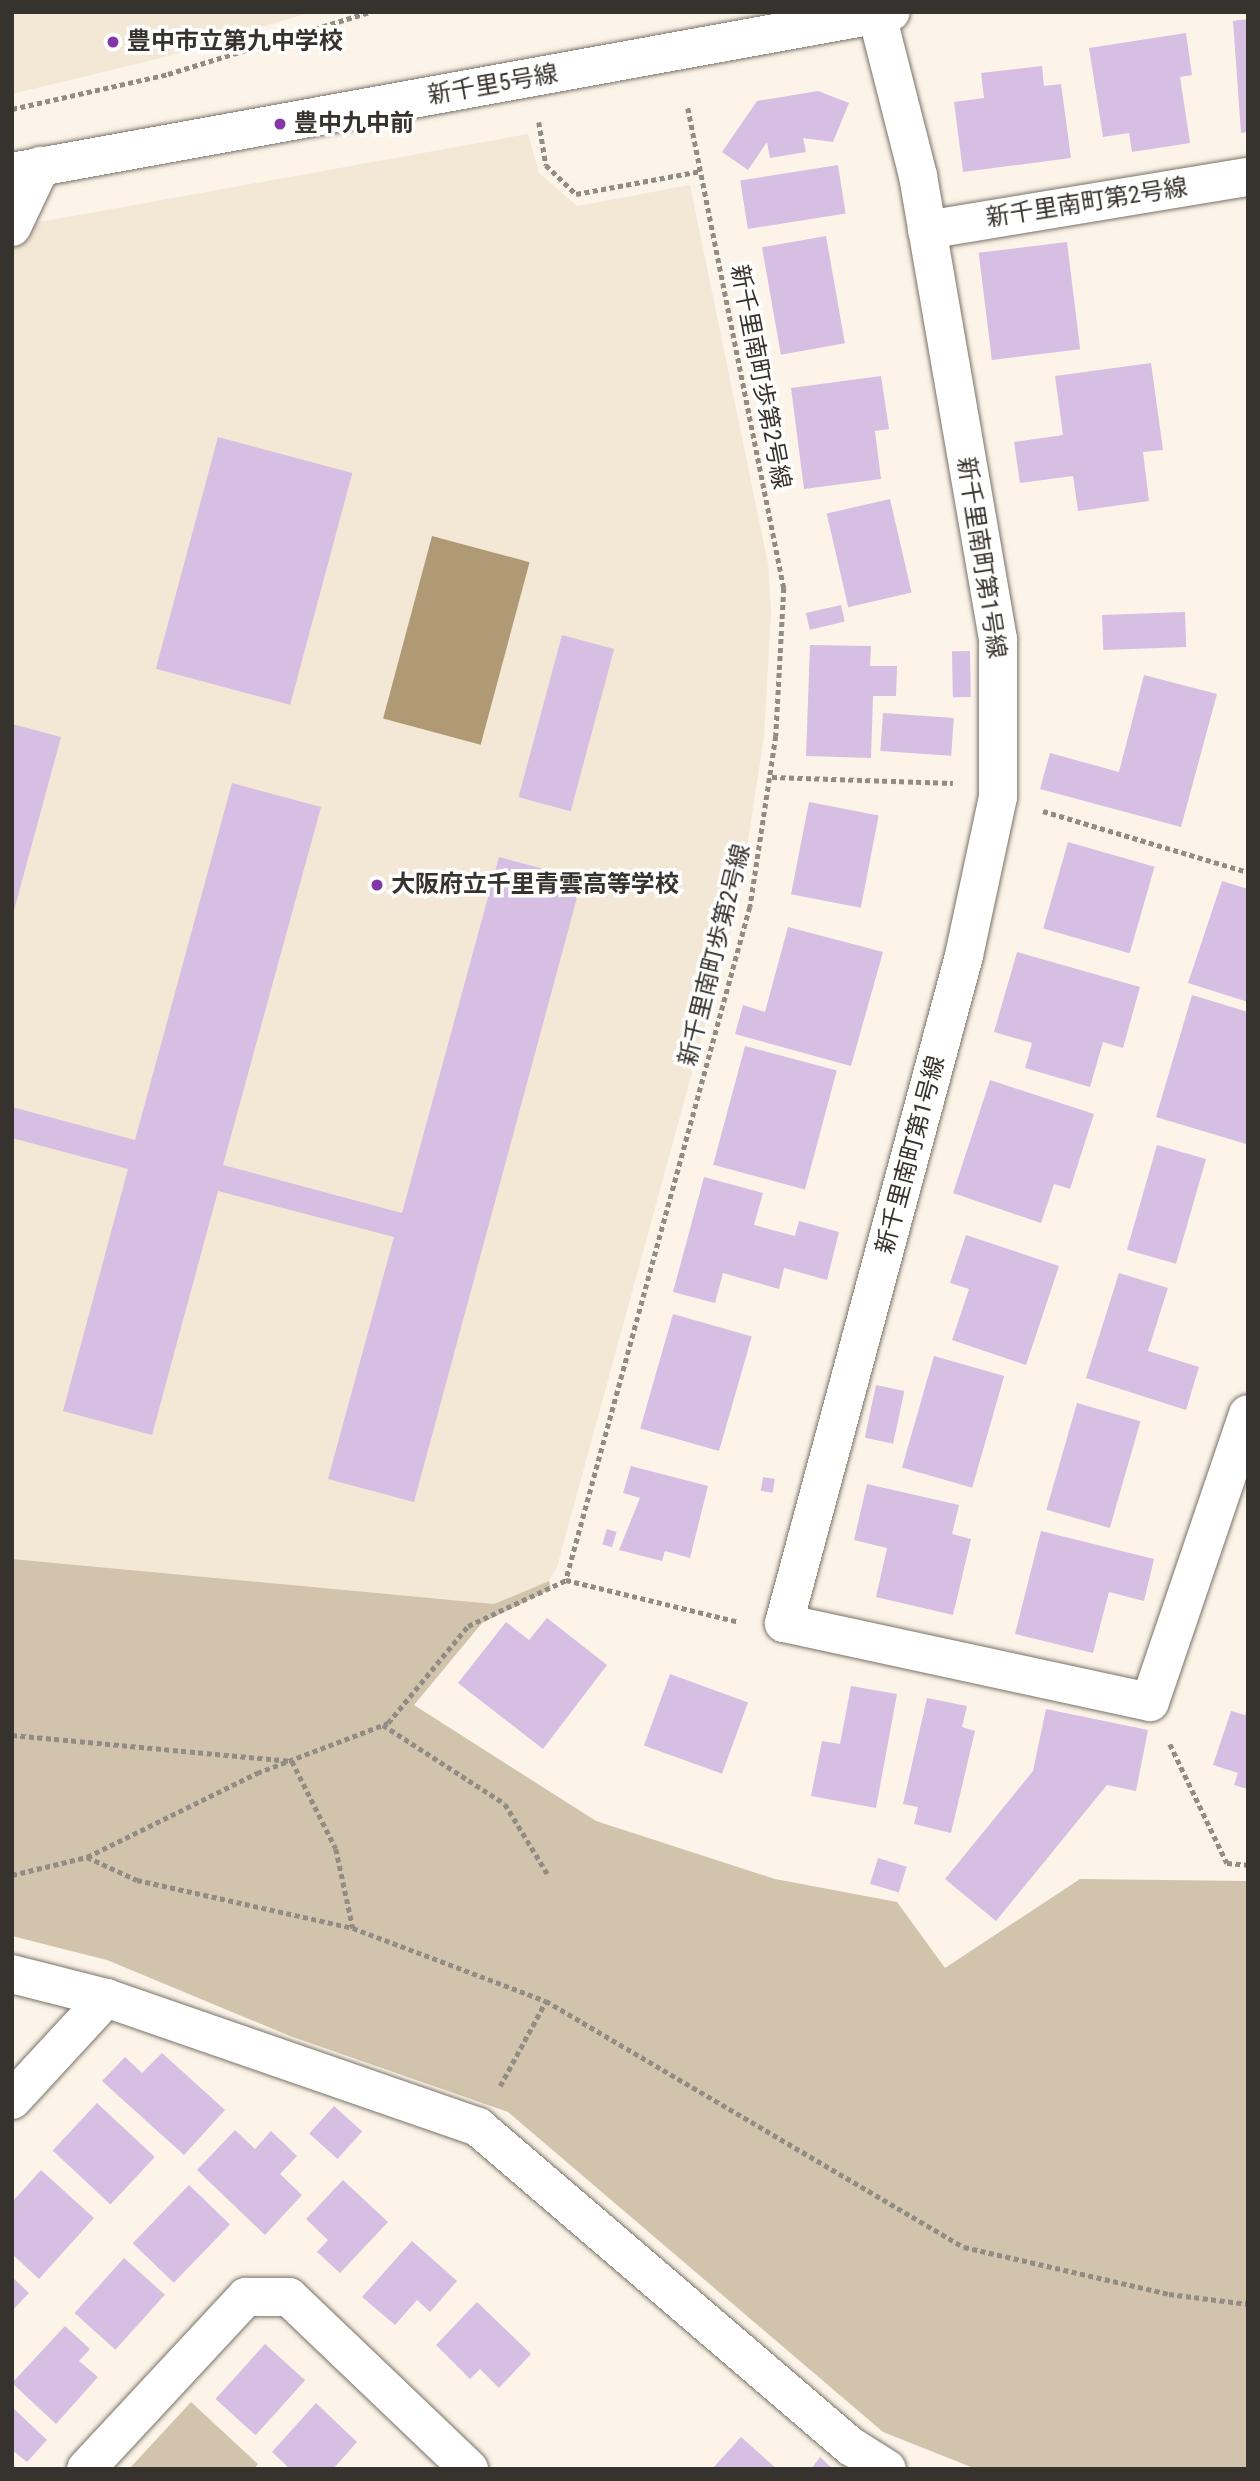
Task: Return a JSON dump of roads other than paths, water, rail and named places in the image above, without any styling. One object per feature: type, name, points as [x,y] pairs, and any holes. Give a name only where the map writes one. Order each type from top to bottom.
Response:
[{"type":"street","name":"新千里5号線","points":[[27,169],[884,13]]},
{"type":"street","name":"新千里南町第1号線","points":[[884,13],[927,230],[998,639],[999,797],[964,956],[784,1623],[1150,1702],[1248,1414]]},
{"type":"street","points":[[12,227],[27,169]]},
{"type":"street","name":"新千里南町第2号線","points":[[927,230],[1248,177]]},
{"type":"street","points":[[12,1974],[106,1998],[478,2127],[852,2447],[887,2469]]},
{"type":"street","points":[[12,2100],[106,1998]]},
{"type":"street","points":[[86,2469],[246,2297],[289,2297],[470,2469]]},
{"type":"place","name":"豊中市立第九中学校","points":[[113,42]]},
{"type":"place","name":"豊中九中前","points":[[280,124]]},
{"type":"place","name":"大阪府立千里青雲高等学校","points":[[377,885]]}]
